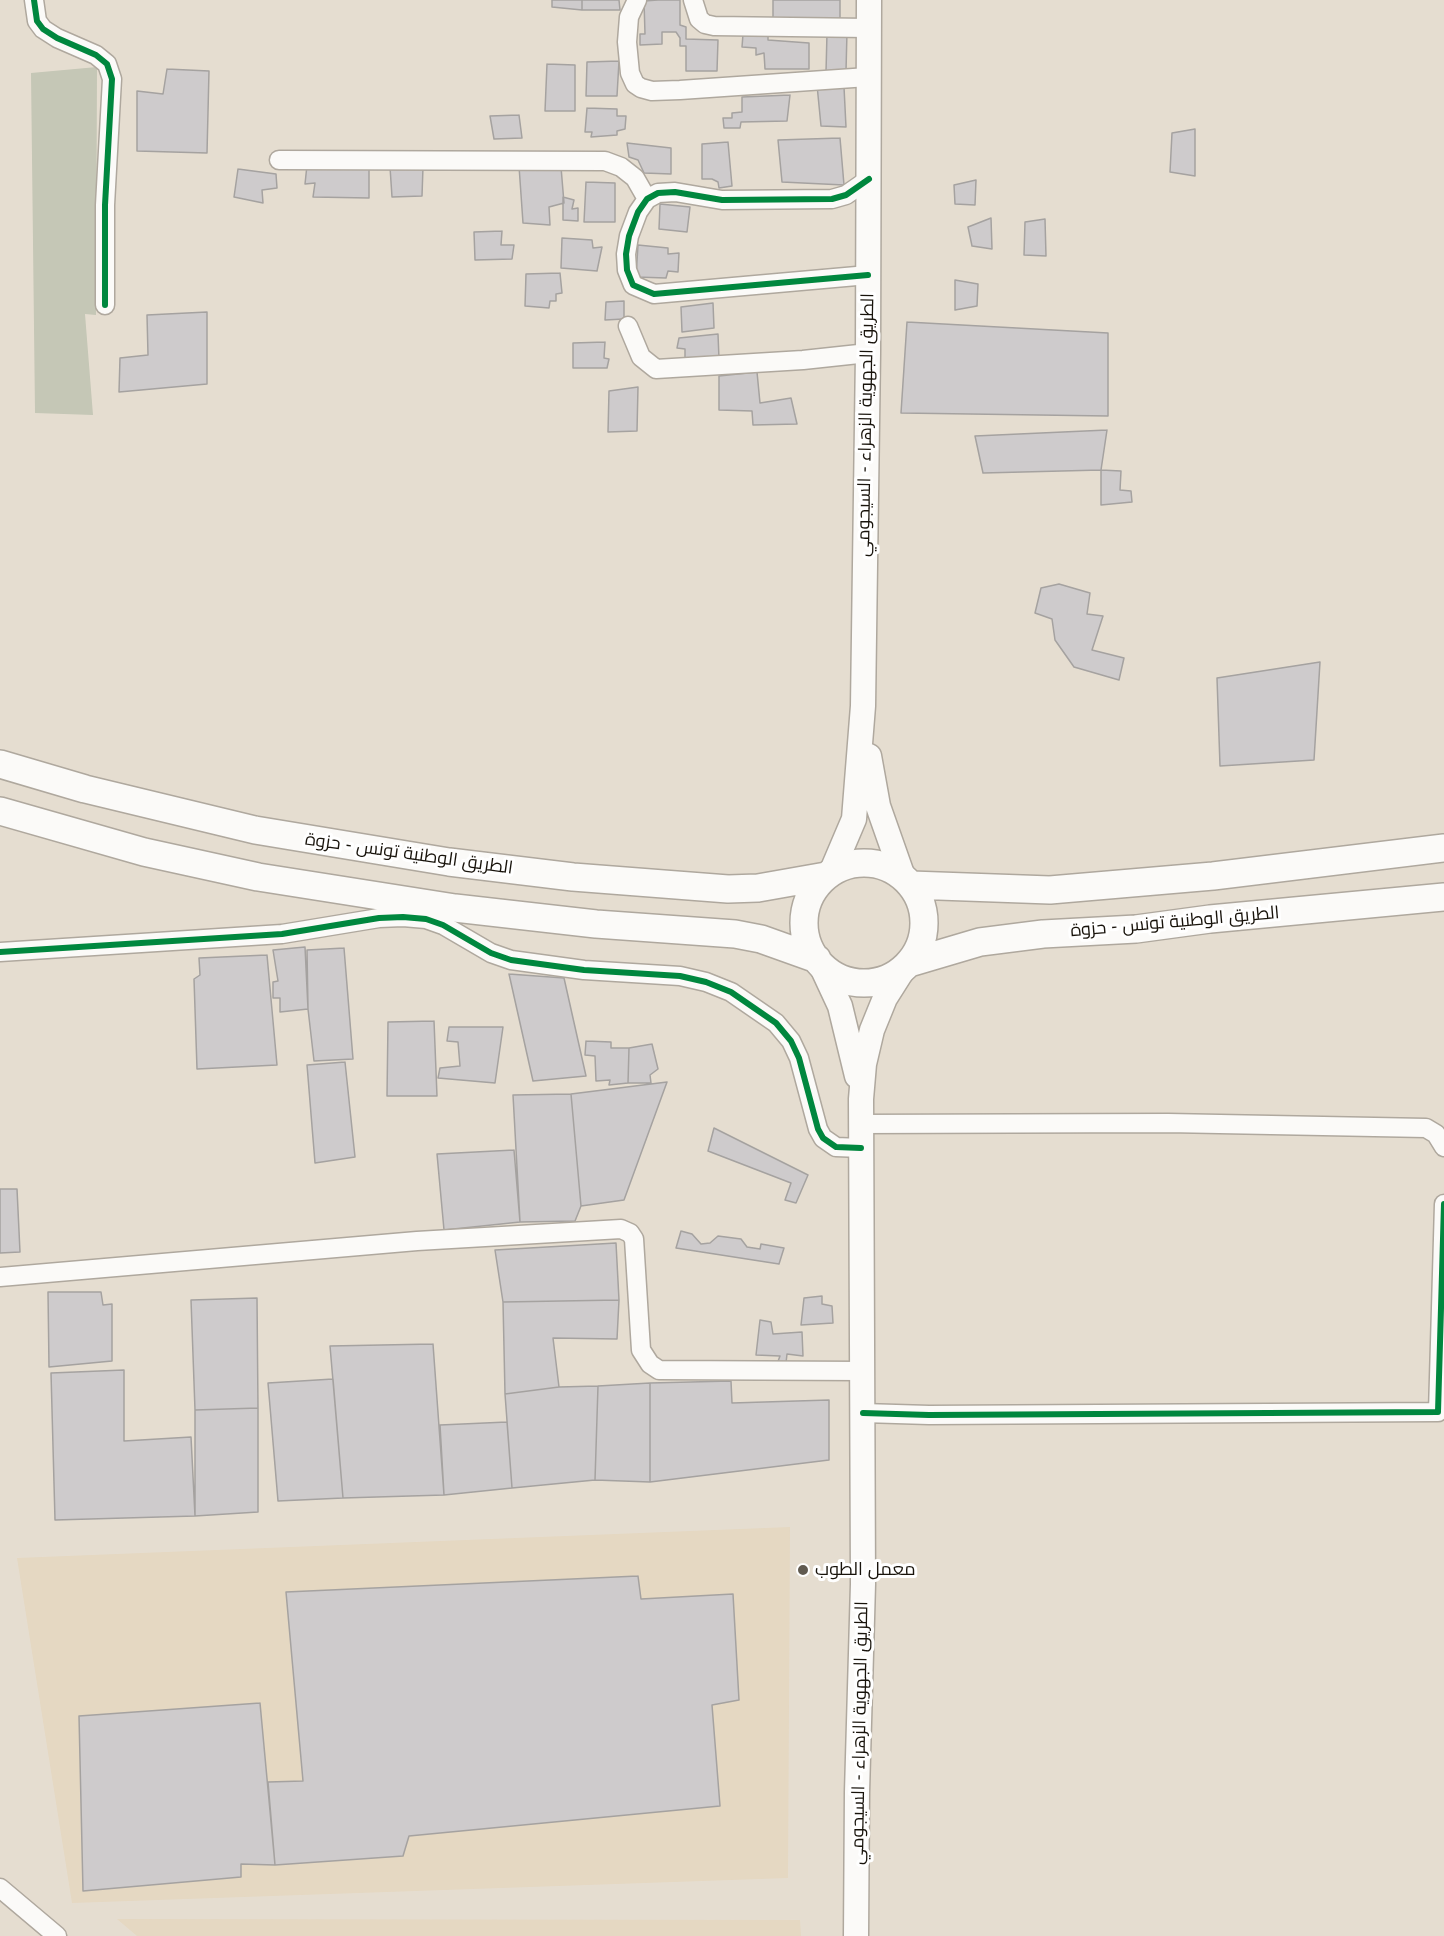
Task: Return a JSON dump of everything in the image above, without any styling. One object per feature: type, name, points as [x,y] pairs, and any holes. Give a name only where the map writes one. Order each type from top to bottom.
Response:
[{"type":"highway","name":"الطريق الوطنية تونس - حزوة","points":[[0,764],[85,789],[255,830],[449,862],[573,877],[728,889],[758,888],[829,874]]},
{"type":"highway","points":[[0,811],[144,852],[258,877],[466,909],[607,926],[735,934],[761,939],[818,961]]},
{"type":"highway","points":[[907,881],[1050,890],[1276,869],[1444,848]]},
{"type":"highway","points":[[868,862],[886,867],[907,881],[921,904],[924,924],[920,945],[907,965],[888,978],[870,983],[852,981],[834,975],[818,961],[808,943],[804,924],[807,906],[814,890],[829,874],[849,864],[868,862]]},
{"type":"highway","name":"الطريق الوطنية تونس - حزوة","points":[[907,965],[980,942],[1043,934],[1136,929],[1210,919],[1444,897]]},
{"type":"main road","name":"الطريق الجهوية الزهراء - السيجومي","points":[[829,874],[854,819],[863,706],[868,353],[869,0]]},
{"type":"main road","name":"الطريق الجهوية الزهراء - السيجومي","points":[[863,706],[878,806],[907,881]]},
{"type":"main road","name":"الطريق الجهوية الزهراء - السيجومي","points":[[818,961],[843,1017],[853,1052],[861,1099]]},
{"type":"main road","name":"الطريق الجهوية الزهراء - السيجومي","points":[[856,1936],[857,1792],[863,1584],[861,1099],[864,1064],[872,1030],[885,998],[907,965]]},
{"type":"street","points":[[34,0],[38,21],[43,29],[57,38],[96,55],[106,64],[112,79],[105,205],[105,305]]},
{"type":"street","points":[[637,0],[629,17],[627,42],[630,73],[635,84],[641,88],[652,91],[680,90],[868,77]]},
{"type":"street","points":[[693,0],[699,19],[714,27],[868,28]]},
{"type":"street","points":[[279,160],[605,161],[621,167],[635,178],[647,199]]},
{"type":"street","points":[[868,275],[654,294],[633,285],[627,270],[627,254],[629,236],[638,212],[647,199],[658,193],[675,192],[722,200],[832,199],[846,195],[869,179]]},
{"type":"street","points":[[628,326],[641,357],[656,369],[868,353]]},
{"type":"street","points":[[0,952],[282,934],[379,918],[403,917],[443,925],[491,953],[511,960],[584,970],[680,976],[706,982],[731,992],[776,1023],[790,1041],[799,1058],[818,1128],[823,1138],[836,1147],[860,1136],[1168,1123],[1426,1128],[1436,1134],[1444,1147]]},
{"type":"street","points":[[863,1413],[941,1415],[1441,1412],[1444,1204]]},
{"type":"street","points":[[0,1277],[417,1241],[621,1229],[630,1233],[634,1239],[641,1350],[650,1364],[659,1370],[862,1371]]},
{"type":"street","points":[[0,1888],[57,1936]]},
{"type":"shaded area","points":[[790,1527],[788,1878],[72,1903],[17,1558]]},
{"type":"shaded area","points":[[117,1919],[800,1920],[801,1936],[137,1936]]},
{"type":"green space","points":[[97,67],[96,315],[85,314],[93,415],[35,413],[31,73]]},
{"type":"building","points":[[552,0],[582,0],[582,10],[552,7]]},
{"type":"building","points":[[582,0],[619,0],[620,10],[582,10]]},
{"type":"building","points":[[680,0],[680,25],[686,27],[686,39],[718,40],[717,71],[686,71],[686,46],[680,46],[680,38],[676,32],[662,32],[662,44],[640,45],[640,34],[645,34],[644,1]]},
{"type":"building","points":[[773,0],[840,0],[840,23],[773,26]]},
{"type":"building","points":[[847,32],[846,71],[826,72],[827,33]]},
{"type":"building","points":[[743,34],[768,34],[768,40],[809,43],[809,69],[765,69],[764,53],[756,55],[756,48],[742,47]]},
{"type":"building","points":[[619,61],[617,96],[586,96],[587,62]]},
{"type":"building","points":[[547,64],[575,65],[575,111],[545,111]]},
{"type":"building","points":[[167,69],[209,71],[207,153],[137,151],[137,91],[163,94]]},
{"type":"building","points":[[817,85],[844,87],[846,127],[821,126]]},
{"type":"building","points":[[790,95],[787,121],[741,122],[740,128],[724,128],[723,118],[732,118],[732,113],[742,112],[742,97]]},
{"type":"building","points":[[587,108],[617,109],[617,116],[626,116],[625,129],[617,131],[617,135],[591,137],[592,132],[585,132]]},
{"type":"building","points":[[519,115],[522,138],[494,139],[490,116]]},
{"type":"building","points":[[1195,129],[1195,176],[1170,172],[1172,133]]},
{"type":"building","points":[[840,138],[844,185],[782,182],[778,140]]},
{"type":"building","points":[[728,142],[732,186],[719,188],[718,182],[712,179],[702,179],[702,144]]},
{"type":"building","points":[[627,143],[671,148],[671,174],[644,173],[638,160],[629,157]]},
{"type":"building","points":[[307,165],[369,167],[369,198],[313,197],[315,183],[305,184]]},
{"type":"building","points":[[519,166],[561,167],[564,203],[549,207],[550,225],[523,223]]},
{"type":"building","points":[[390,167],[423,167],[422,196],[392,197]]},
{"type":"building","points":[[238,169],[276,174],[277,188],[262,190],[263,203],[234,197]]},
{"type":"building","points":[[976,180],[975,205],[955,204],[954,185]]},
{"type":"building","points":[[586,182],[615,183],[615,222],[584,222]]},
{"type":"building","points":[[563,197],[574,200],[572,209],[578,208],[578,221],[563,220]]},
{"type":"building","points":[[660,204],[690,207],[687,232],[659,229]]},
{"type":"building","points":[[991,218],[992,249],[972,246],[968,227]]},
{"type":"building","points":[[1045,219],[1046,256],[1024,255],[1025,222]]},
{"type":"building","points":[[502,231],[501,245],[514,245],[512,259],[475,260],[474,232]]},
{"type":"building","points":[[562,238],[592,240],[593,248],[602,247],[597,271],[561,268]]},
{"type":"building","points":[[638,245],[668,248],[668,254],[679,253],[678,272],[668,271],[666,278],[636,277]]},
{"type":"building","points":[[560,273],[562,293],[556,294],[556,301],[550,301],[549,308],[525,306],[526,274]]},
{"type":"building","points":[[955,280],[978,284],[977,306],[955,310]]},
{"type":"building","points":[[624,301],[624,319],[605,320],[606,302]]},
{"type":"building","points":[[713,303],[714,328],[682,332],[681,307]]},
{"type":"building","points":[[207,312],[207,384],[119,392],[120,358],[148,355],[147,315]]},
{"type":"building","points":[[907,322],[1108,333],[1108,416],[901,413]]},
{"type":"building","points":[[718,334],[719,359],[685,363],[685,349],[677,348],[679,338]]},
{"type":"building","points":[[605,342],[604,358],[609,359],[607,368],[573,368],[573,343]]},
{"type":"building","points":[[757,372],[760,403],[791,398],[797,424],[753,425],[752,411],[719,410],[719,376]]},
{"type":"building","points":[[638,387],[637,431],[608,432],[609,391]]},
{"type":"building","points":[[1107,430],[1101,470],[983,473],[975,436]]},
{"type":"building","points":[[1101,470],[1121,471],[1120,490],[1131,491],[1132,502],[1101,505]]},
{"type":"building","points":[[1059,584],[1090,593],[1087,614],[1103,616],[1092,650],[1124,658],[1119,680],[1074,667],[1055,640],[1052,619],[1035,613],[1041,588]]},
{"type":"building","points":[[1320,662],[1314,760],[1220,766],[1217,678]]},
{"type":"building","points":[[305,947],[308,1009],[280,1012],[280,998],[273,998],[273,982],[278,981],[273,950]]},
{"type":"building","points":[[344,948],[353,1059],[314,1061],[308,1009],[307,950]]},
{"type":"building","points":[[267,955],[277,1065],[197,1069],[194,979],[200,975],[199,958]]},
{"type":"building","points":[[509,974],[564,978],[586,1076],[533,1081]]},
{"type":"building","points":[[434,1021],[437,1096],[387,1096],[388,1022]]},
{"type":"building","points":[[449,1027],[503,1027],[495,1083],[438,1078],[440,1068],[460,1066],[458,1042],[447,1041]]},
{"type":"building","points":[[586,1041],[611,1042],[611,1048],[629,1048],[628,1083],[609,1085],[610,1080],[596,1081],[595,1056],[585,1055]]},
{"type":"building","points":[[652,1044],[658,1069],[650,1075],[651,1083],[628,1083],[629,1048]]},
{"type":"building","points":[[345,1062],[355,1157],[315,1163],[307,1065]]},
{"type":"building","points":[[667,1082],[624,1200],[581,1206],[571,1094]]},
{"type":"building","points":[[571,1094],[581,1206],[575,1221],[520,1222],[513,1095]]},
{"type":"building","points":[[714,1128],[808,1175],[796,1203],[785,1200],[791,1183],[708,1151]]},
{"type":"building","points":[[514,1150],[520,1222],[444,1230],[437,1154]]},
{"type":"building","points":[[0,1189],[17,1189],[20,1252],[0,1253]]},
{"type":"building","points":[[681,1231],[692,1234],[701,1244],[710,1243],[718,1236],[741,1239],[747,1247],[760,1249],[761,1244],[784,1248],[779,1264],[676,1248]]},
{"type":"building","points":[[616,1243],[619,1300],[503,1302],[495,1250]]},
{"type":"building","points":[[48,1292],[101,1292],[103,1305],[112,1304],[112,1361],[49,1367]]},
{"type":"building","points":[[822,1296],[822,1304],[832,1306],[833,1323],[801,1325],[804,1298]]},
{"type":"building","points":[[257,1298],[258,1408],[195,1410],[191,1300]]},
{"type":"building","points":[[619,1300],[617,1339],[553,1338],[559,1387],[505,1394],[503,1302]]},
{"type":"building","points":[[760,1320],[771,1322],[773,1334],[802,1332],[803,1356],[787,1354],[786,1363],[777,1364],[780,1356],[756,1355]]},
{"type":"building","points":[[433,1344],[444,1495],[343,1498],[330,1346]]},
{"type":"building","points":[[124,1370],[124,1441],[191,1437],[195,1516],[55,1520],[51,1373]]},
{"type":"building","points":[[333,1379],[343,1498],[278,1501],[268,1383]]},
{"type":"building","points":[[731,1381],[732,1403],[829,1400],[829,1460],[650,1482],[650,1383]]},
{"type":"building","points":[[650,1383],[650,1482],[595,1480],[598,1386]]},
{"type":"building","points":[[598,1386],[595,1480],[512,1488],[505,1394],[559,1387]]},
{"type":"building","points":[[258,1408],[258,1512],[195,1516],[195,1410]]},
{"type":"building","points":[[507,1422],[512,1488],[444,1495],[440,1425]]},
{"type":"building","points":[[638,1576],[641,1599],[733,1594],[739,1700],[712,1705],[720,1806],[409,1836],[403,1856],[275,1865],[268,1782],[303,1781],[286,1592]]},
{"type":"building","points":[[260,1703],[275,1865],[241,1864],[241,1877],[83,1891],[79,1716]]},
{"type":"cycle path","points":[[34,0],[37,21],[43,29],[57,38],[96,55],[107,64],[112,79],[105,205],[105,305]]},
{"type":"cycle path","points":[[868,275],[654,294],[633,285],[627,270],[626,254],[629,236],[638,212],[647,199],[658,193],[675,192],[722,200],[832,199],[846,195],[869,179]]},
{"type":"cycle path","points":[[0,952],[282,934],[379,918],[403,917],[426,919],[443,925],[491,953],[511,960],[584,970],[680,976],[706,982],[731,992],[776,1023],[791,1041],[799,1058],[818,1129],[823,1138],[836,1147],[861,1148]]},
{"type":"cycle path","points":[[863,1413],[929,1415],[1438,1412],[1444,1204]]},
{"type":"place","name":"معمل الطوب","points":[[803,1570]]}]
